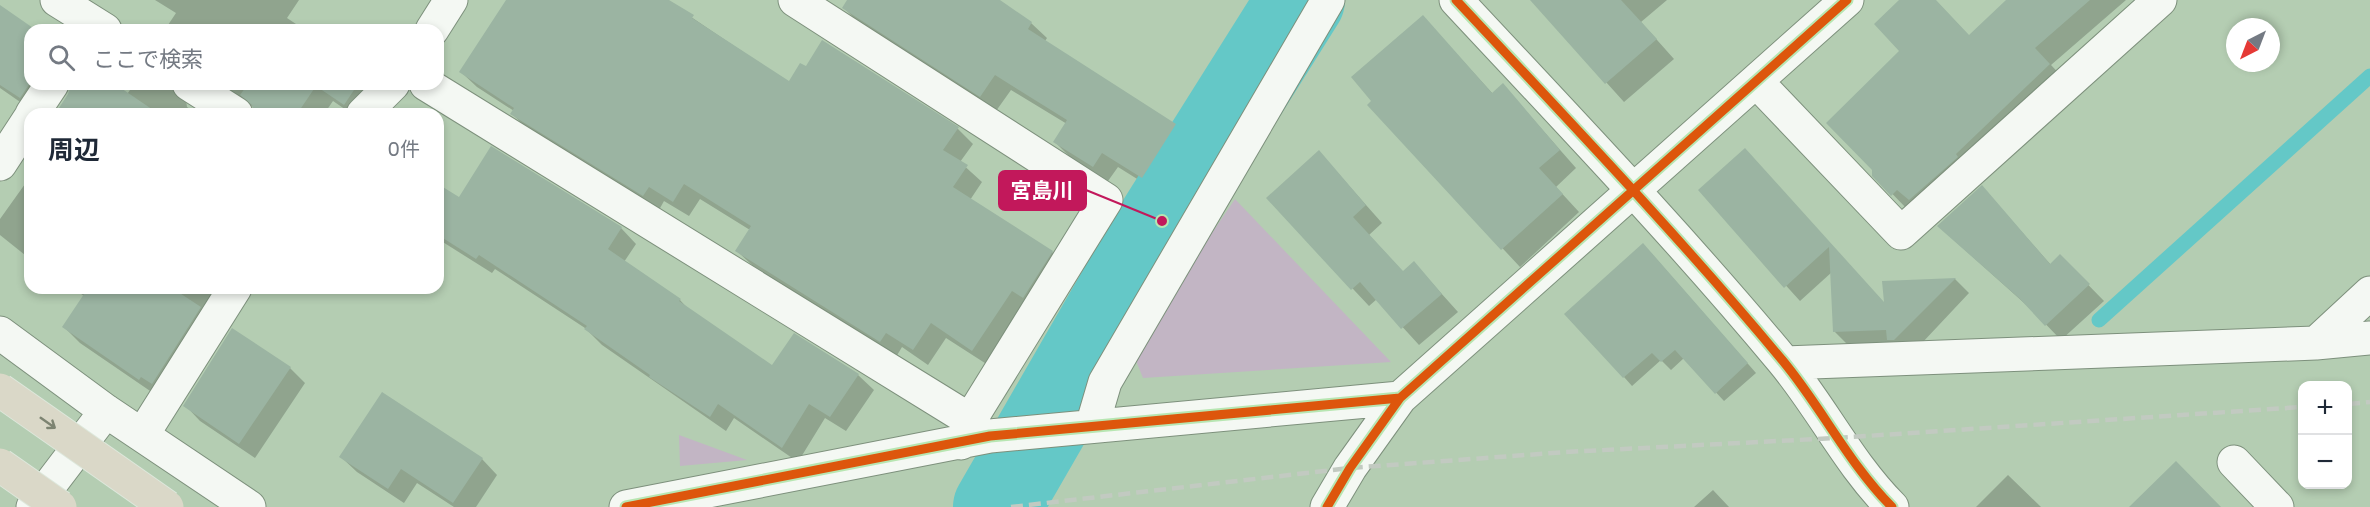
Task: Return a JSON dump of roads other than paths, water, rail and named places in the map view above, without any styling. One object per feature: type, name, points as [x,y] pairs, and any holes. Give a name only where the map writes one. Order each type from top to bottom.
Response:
[{"type":"highway","points":[[0,390],[167,507]]},
{"type":"highway","points":[[0,465],[60,507]]},
{"type":"street","points":[[57,0],[91,24]]},
{"type":"street","points":[[436,24],[451,0]]},
{"type":"street","points":[[795,0],[1106,200],[973,433]]},
{"type":"street","points":[[1079,427],[1328,0]]},
{"type":"street","points":[[1456,0],[1633,190],[1785,363],[1881,503]]},
{"type":"street","points":[[1327,507],[1350,468],[1400,398],[1847,0]]},
{"type":"street","points":[[1756,81],[1901,233],[2160,0]]},
{"type":"street","points":[[36,108],[48,90]]},
{"type":"street","points":[[198,90],[227,108]]},
{"type":"street","points":[[369,108],[387,90]]},
{"type":"street","points":[[435,90],[973,433]]},
{"type":"street","points":[[0,164],[24,127]]},
{"type":"street","points":[[2316,343],[2370,293]]},
{"type":"street","points":[[143,434],[231,294]]},
{"type":"street","points":[[0,333],[106,411],[249,507]]},
{"type":"street","points":[[1785,363],[2316,343],[2370,338]]},
{"type":"street","points":[[626,507],[973,433],[1079,427],[1400,398]]},
{"type":"street","points":[[33,507],[106,411]]},
{"type":"street","points":[[2234,462],[2277,507]]},
{"type":"waterway","points":[[997,507],[1162,221],[1301,0]]},
{"type":"waterway","points":[[2099,320],[2370,76]]},
{"type":"railway","points":[[2352,404],[2370,402]]},
{"type":"railway","points":[[1011,507],[1350,468],[1566,452],[1836,438],[2298,407]]},
{"type":"place","name":"宮島川","points":[[1162,221]]}]
